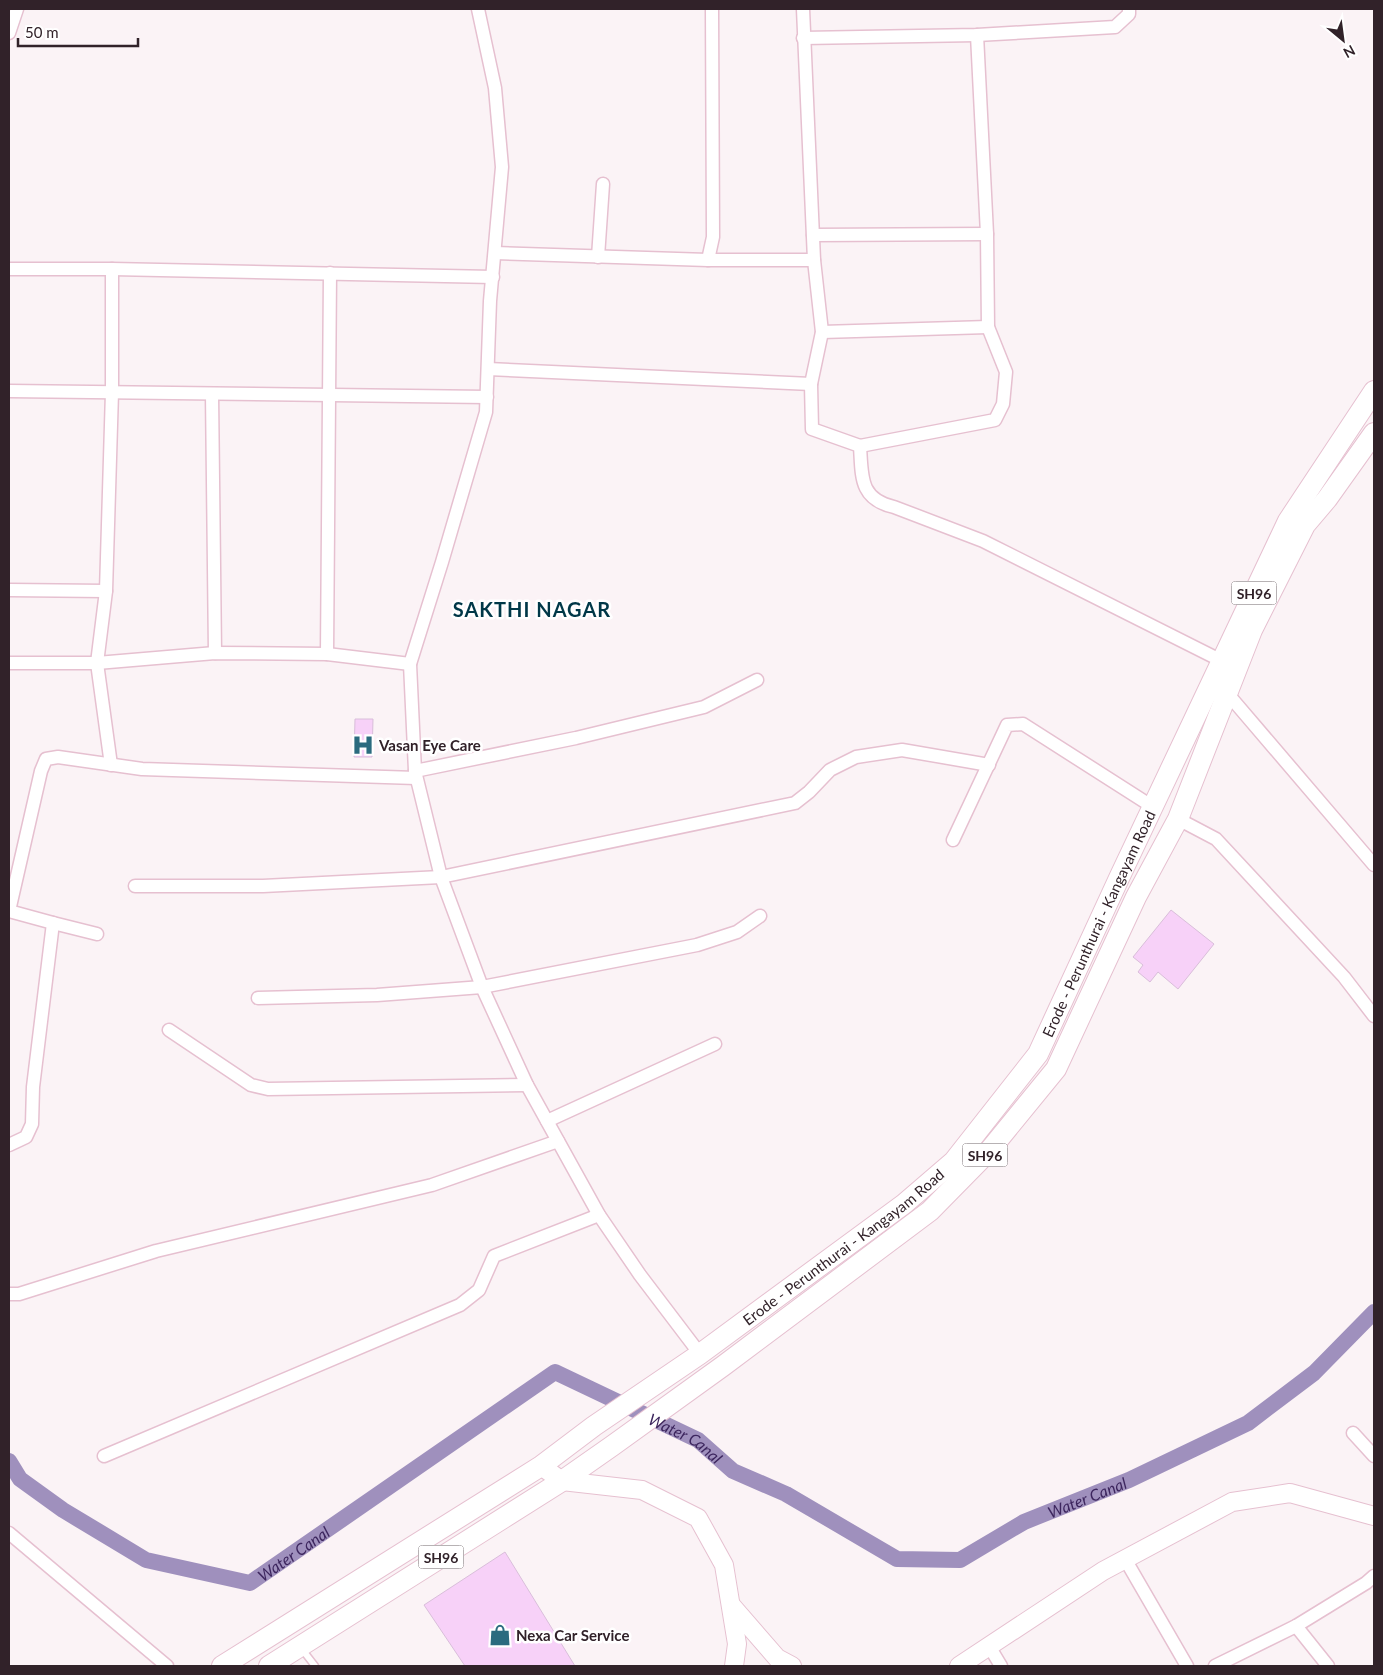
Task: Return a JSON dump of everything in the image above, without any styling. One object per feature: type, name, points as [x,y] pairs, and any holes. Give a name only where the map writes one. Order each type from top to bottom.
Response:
[{"type":"main road","name":"Erode - Perunthurai - Kangayam Road","points":[[222,1666],[541,1466],[594,1426],[700,1354],[904,1204],[954,1161],[1038,1054],[1288,521],[1374,391]]},
{"type":"main road","name":"Erode - Perunthurai - Kangayam Road","points":[[269,1666],[562,1481],[612,1446],[930,1211],[989,1151],[1056,1069],[1136,897],[1178,819],[1252,630],[1305,525],[1328,499],[1374,433]]},
{"type":"main road","points":[[1022,1075],[1040,1089]]},
{"type":"street","points":[[9,33],[17,9]]},
{"type":"street","points":[[478,9],[495,88],[502,167],[493,277],[486,412],[410,664],[415,774],[441,877],[482,988],[527,1085],[599,1215],[640,1275],[700,1354]]},
{"type":"street","points":[[708,260],[712,237],[712,9]]},
{"type":"street","points":[[803,9],[814,260],[822,332],[811,384],[812,429],[860,446],[995,420],[1003,404],[1006,372],[988,327],[987,234],[977,36]]},
{"type":"street","points":[[803,38],[977,36],[1115,26],[1129,14],[1129,9]]},
{"type":"street","points":[[598,257],[603,184]]},
{"type":"street","points":[[813,235],[987,234]]},
{"type":"street","points":[[495,253],[708,260],[814,260]]},
{"type":"street","points":[[9,269],[112,269],[493,277]]},
{"type":"street","points":[[111,764],[97,663],[106,591],[112,392],[112,269]]},
{"type":"street","points":[[326,654],[330,273]]},
{"type":"street","points":[[822,332],[988,327]]},
{"type":"street","points":[[488,369],[811,384]]},
{"type":"street","points":[[9,391],[487,397]]},
{"type":"street","points":[[212,394],[215,654]]},
{"type":"street","points":[[860,446],[862,481],[870,494],[880,504],[894,507],[983,541],[1222,661]]},
{"type":"street","points":[[9,590],[106,591]]},
{"type":"street","points":[[9,663],[97,663],[215,654],[326,654],[410,664]]},
{"type":"street","points":[[97,934],[9,911],[40,771],[46,759],[58,757],[142,769],[415,774],[704,707],[757,680]]},
{"type":"street","points":[[1227,693],[1374,865]]},
{"type":"street","points":[[954,840],[1007,725],[1023,724],[1153,807]]},
{"type":"street","points":[[136,886],[263,886],[441,877],[795,803],[809,792],[830,770],[856,757],[902,750],[989,765]]},
{"type":"street","points":[[1178,819],[1216,839],[1344,978],[1374,1016]]},
{"type":"street","points":[[258,998],[378,995],[482,988],[697,945],[737,932],[760,916]]},
{"type":"street","points":[[9,1145],[26,1137],[32,1124],[33,1087],[53,923]]},
{"type":"street","points":[[170,1030],[250,1085],[268,1089],[527,1085]]},
{"type":"street","points":[[547,1121],[715,1044]]},
{"type":"street","points":[[9,1294],[19,1294],[156,1251],[432,1184],[558,1140]]},
{"type":"street","points":[[104,1456],[460,1305],[479,1290],[494,1256],[599,1215]]},
{"type":"street","points":[[1354,1433],[1374,1456]]},
{"type":"street","points":[[541,1466],[562,1481],[642,1490],[698,1518],[724,1565],[737,1644],[734,1666]]},
{"type":"street","points":[[959,1666],[1103,1571],[1232,1502],[1290,1493],[1374,1516]]},
{"type":"street","points":[[9,1533],[167,1666]]},
{"type":"street","points":[[1125,1559],[1187,1666]]},
{"type":"street","points":[[1215,1666],[1296,1626],[1366,1583],[1374,1576]]},
{"type":"street","points":[[731,1605],[777,1658],[792,1666]]},
{"type":"street","points":[[1296,1626],[1328,1666]]},
{"type":"street","points":[[989,1646],[1001,1666]]},
{"type":"lane","points":[[300,1647],[315,1666]]},
{"type":"building","points":[[355,719],[373,719],[372,757],[354,757]]},
{"type":"building","points":[[1171,910],[1214,944],[1178,989],[1158,972],[1150,982],[1138,972],[1143,965],[1133,957]]},
{"type":"building","name":"Nexa Car Service","points":[[505,1552],[575,1666],[465,1666],[424,1605]]},
{"type":"waterway","name":"Water Canal","points":[[9,1461],[20,1479],[63,1510],[146,1560],[250,1583],[555,1372],[698,1440],[733,1471],[786,1494],[897,1559],[960,1560],[1024,1522],[1129,1480],[1248,1423],[1314,1373],[1374,1312]]},
{"type":"place","name":"Vasan Eye Care","points":[[363,745]]},
{"type":"place","name":"Nexa Car Service","points":[[500,1635]]},
{"type":"district","name":"SAKTHI NAGAR","points":[[532,609]]}]
